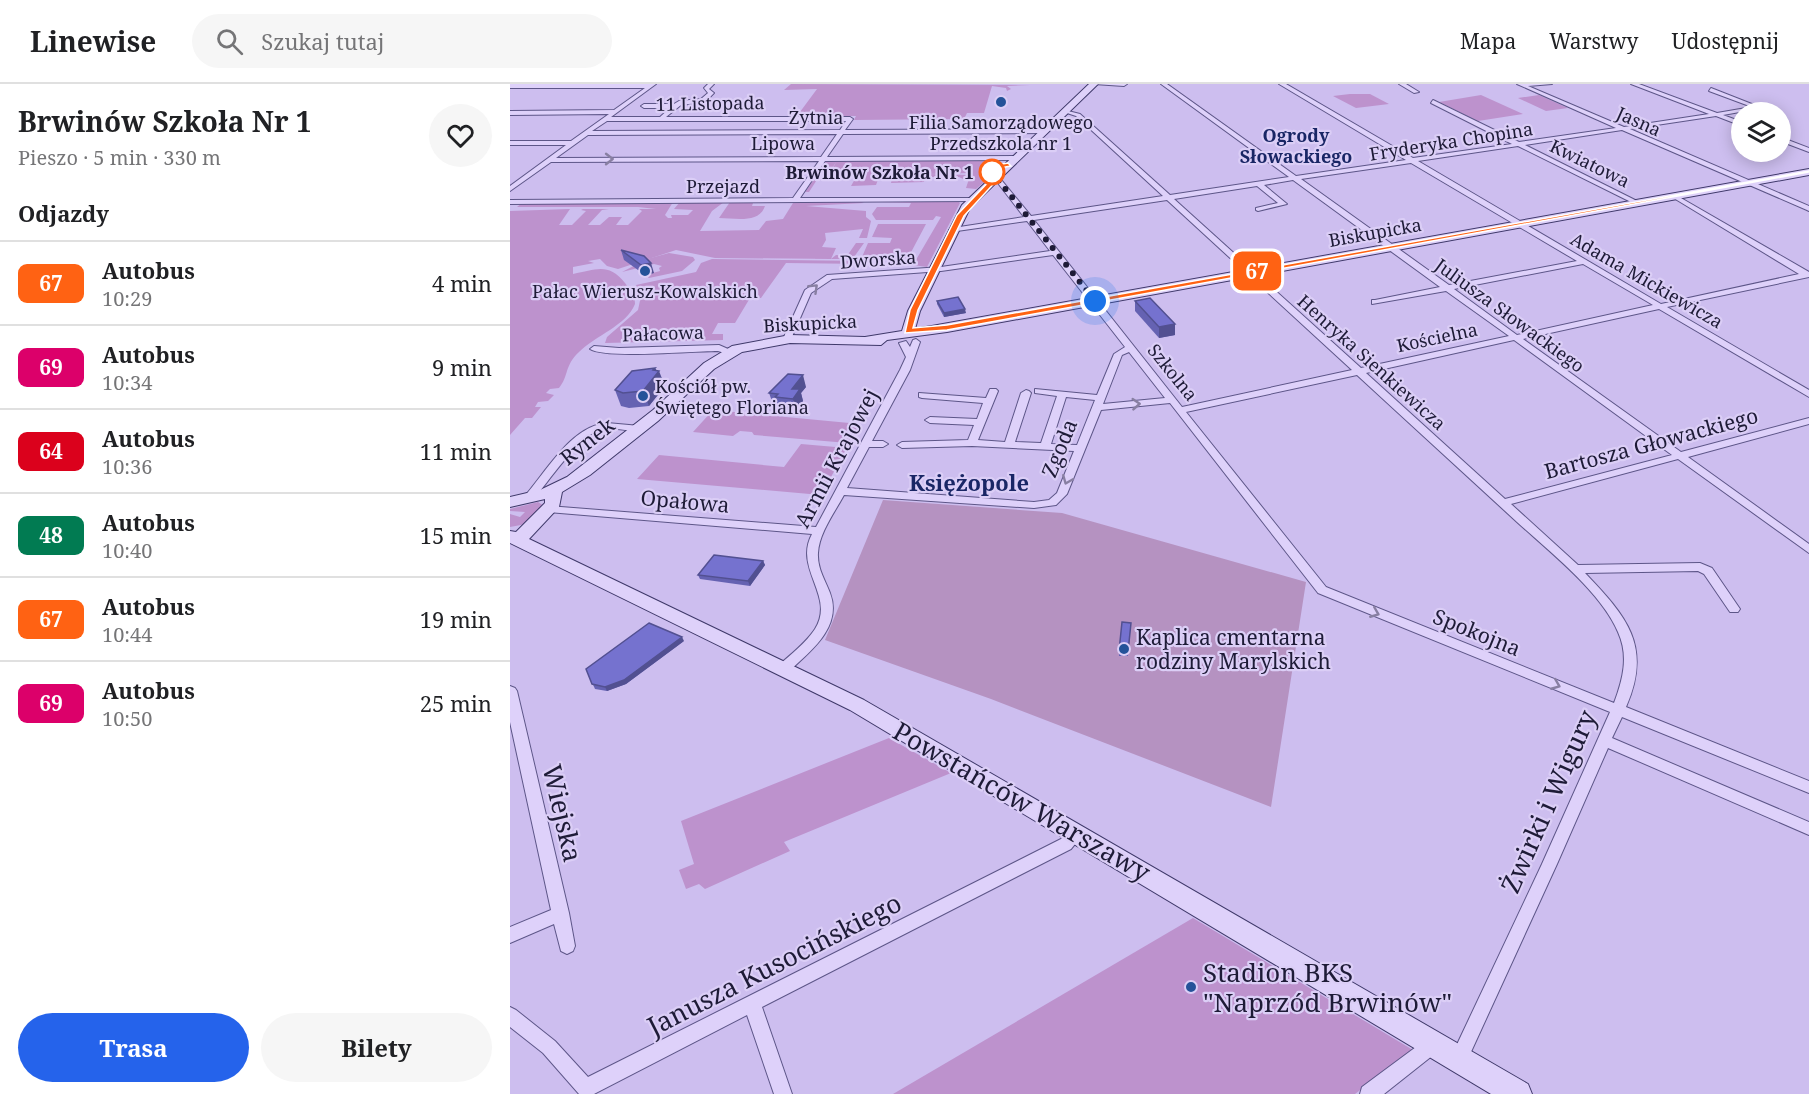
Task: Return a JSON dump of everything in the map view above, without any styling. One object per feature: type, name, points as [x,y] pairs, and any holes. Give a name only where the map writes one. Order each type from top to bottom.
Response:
[{"type":"street","points":[[661,119],[680,102],[704,100],[711,93],[706,89],[711,84]]},
{"type":"street","points":[[909,337],[914,310],[953,231],[973,199],[1096,84],[1124,84]]},
{"type":"street","name":"Juliusza Słowackiego","points":[[1164,84],[1809,549]]},
{"type":"street","name":"Adama Mickiewicza","points":[[1282,84],[1809,394]]},
{"type":"street","points":[[1402,84],[1416,92]]},
{"type":"street","points":[[1521,84],[1549,84]]},
{"type":"street","name":"Jasna","points":[[1521,84],[1809,209]]},
{"type":"street","points":[[1634,84],[1731,120]]},
{"type":"street","points":[[510,86],[652,85]]},
{"type":"street","points":[[510,189],[652,85]]},
{"type":"street","name":"Fryderyka Chopina","points":[[953,231],[1759,108],[1711,90]]},
{"type":"street","name":"Kwiatowa","points":[[1433,102],[1637,203]]},
{"type":"street","points":[[644,106],[675,106]]},
{"type":"street","name":"Henryka Sienkiewicza","points":[[1066,111],[1078,115],[1575,569]]},
{"type":"street","points":[[510,113],[614,112]]},
{"type":"street","name":"11 Listopada","points":[[605,119],[842,117],[850,120],[842,132]]},
{"type":"street","name":"Żytnia","points":[[587,132],[1045,131]]},
{"type":"street","points":[[795,200],[842,132]]},
{"type":"street","points":[[510,143],[573,143]]},
{"type":"street","points":[[1791,144],[1809,150]]},
{"type":"street","name":"Lipowa","points":[[550,160],[1016,158]]},
{"type":"street","name":"Biskupicka","points":[[752,345],[787,339],[909,337],[1249,272],[1809,172]]},
{"type":"street","name":"Szkolna","points":[[996,177],[1322,590]]},
{"type":"street","points":[[1258,209],[1284,204],[1260,185]]},
{"type":"street","points":[[1674,196],[1808,274]]},
{"type":"street","name":"Przejazd","points":[[510,202],[973,199]]},
{"type":"street","name":"Dworska","points":[[787,339],[806,295],[823,280],[845,274],[934,270],[1057,252]]},
{"type":"street","points":[[1375,302],[1584,262]]},
{"type":"street","name":"Kościelna","points":[[1038,391],[1099,402],[1178,405],[1357,371],[1808,274]]},
{"type":"street","name":"Armii Krajowej","points":[[783,669],[812,642],[827,613],[826,598],[811,561],[818,531],[910,357],[909,337]]},
{"type":"street","name":"Rynek","points":[[510,502],[554,491],[581,477],[639,429],[708,366],[731,352],[752,345]]},
{"type":"street","name":"Zgoda","points":[[840,491],[1047,504],[1060,498],[1118,354],[1131,347]]},
{"type":"street","name":"Pałacowa","points":[[594,349],[627,351],[719,348],[731,352]]},
{"type":"street","points":[[1009,445],[1026,393]]},
{"type":"street","points":[[1045,446],[1062,394]]},
{"type":"street","points":[[922,395],[991,396],[972,443]]},
{"type":"street","points":[[930,420],[981,422]]},
{"type":"street","name":"Bartosza Głowackiego","points":[[1504,503],[1809,421]]},
{"type":"street","name":"Rynek","points":[[528,499],[547,474],[591,429],[600,426],[639,429]]},
{"type":"street","points":[[902,445],[972,443],[1080,448]]},
{"type":"street","points":[[865,444],[883,444]]},
{"type":"street","points":[[512,541],[548,509],[555,500],[554,491]]},
{"type":"street","name":"Opałowa","points":[[548,509],[818,531]]},
{"type":"street","name":"Powstańców Warszawy","points":[[512,541],[857,705],[1518,1094]]},
{"type":"street","points":[[1575,569],[1700,567],[1708,571],[1734,609]]},
{"type":"street","name":"Żwirki i Wigury","points":[[1459,1059],[1579,801],[1618,710],[1629,672],[1631,656],[1627,641],[1614,617],[1575,569]]},
{"type":"street","name":"Spokojna","points":[[1322,590],[1809,787]]},
{"type":"street","name":"Wiejska","points":[[510,690],[567,946]]},
{"type":"street","points":[[1604,740],[1809,829]]},
{"type":"street","name":"Janusza Kusocińskiego","points":[[510,1016],[549,1047],[586,1088],[1066,844],[1076,833]]},
{"type":"street","points":[[510,935],[561,914]]},
{"type":"street","points":[[753,1003],[783,1094]]},
{"type":"street","points":[[1369,1094],[1426,1050],[1430,1042]]},
{"type":"shaded area","points":[[791,84],[1030,85],[1007,86],[1011,89],[1007,91],[1006,88],[992,86],[984,113],[967,113],[964,119],[854,120],[856,116],[797,116],[817,89],[784,90]]},
{"type":"shaded area","points":[[1370,94],[1389,104],[1356,108],[1333,96]]},
{"type":"shaded area","points":[[1481,95],[1523,114],[1478,121],[1439,102]]},
{"type":"shaded area","points":[[1539,95],[1568,108],[1546,111],[1518,98]]},
{"type":"shaded area","points":[[1003,158],[987,170],[989,171],[986,174],[990,177],[976,189],[966,188],[971,173],[928,174],[969,175],[967,181],[959,177],[926,177],[924,182],[891,183],[893,175],[880,174],[876,185],[851,186],[855,179],[861,179],[863,176],[830,174],[836,162],[828,175],[820,175],[809,192],[805,192],[826,161]]},
{"type":"shaded area","points":[[768,201],[753,203],[752,206],[765,206],[762,212],[752,218],[719,218],[730,202]]},
{"type":"shaded area","points":[[773,201],[859,201],[864,203],[806,206],[866,211],[866,217],[871,221],[867,238],[859,238],[863,229],[825,233],[826,240],[822,247],[836,248],[831,259],[715,258],[676,250],[618,269],[607,266],[600,259],[588,261],[594,263],[573,267],[573,274],[601,269],[613,272],[630,290],[635,304],[625,318],[574,357],[559,388],[550,389],[546,393],[554,395],[548,401],[538,402],[535,407],[541,407],[532,418],[525,418],[510,435],[510,211],[570,209],[559,225],[572,225],[586,211],[581,210],[583,209],[609,209],[602,210],[588,225],[600,225],[609,217],[622,217],[616,225],[628,225],[642,211],[639,209],[656,209],[517,207],[522,203],[673,202],[665,215],[672,218],[671,215],[688,215],[693,210],[674,209],[680,202],[724,202],[712,211],[700,231],[759,230],[766,221],[783,219],[793,203],[771,203]]},
{"type":"shaded area","points":[[958,201],[960,203],[927,267],[913,265],[941,217],[936,216],[933,220],[876,220],[872,214],[877,207],[909,207],[911,203],[881,202]]},
{"type":"shaded area","points":[[878,224],[926,224],[908,258],[862,257],[868,243],[890,243],[892,238],[872,237]]},
{"type":"shaded area","points":[[856,243],[864,243],[854,257],[831,259],[836,255],[847,256]]},
{"type":"shaded area","points":[[669,253],[693,257],[695,260],[682,271],[649,278],[645,275],[660,271],[659,268],[662,266],[654,264],[622,272],[647,259]]},
{"type":"shaded area","points":[[712,259],[868,261],[867,264],[786,263],[761,298],[750,298],[735,323],[718,323],[712,334],[723,334],[723,340],[605,343],[607,337],[638,310],[641,296],[636,285],[696,272],[701,263]]},
{"type":"shaded area","points":[[713,410],[860,424],[848,443],[754,435],[752,432],[740,431],[733,436],[693,432]]},
{"type":"shaded area","points":[[801,444],[847,448],[821,495],[637,479],[659,455],[784,467]]},
{"type":"shaded area","points":[[883,500],[1062,513],[1306,582],[1271,807],[991,699],[825,640]]},
{"type":"shaded area","points":[[538,502],[544,506],[526,524],[510,527],[510,514],[520,517],[525,512],[510,511],[510,509]]},
{"type":"shaded area","points":[[889,738],[951,773],[784,842],[790,851],[705,889],[699,884],[686,889],[679,870],[694,864],[681,821]]},
{"type":"shaded area","name":"Stadion BKS \"Naprzód Brwinów\"","points":[[1193,918],[1413,1050],[1355,1094],[893,1094]]},
{"type":"building","points":[[621,250],[644,256],[651,263],[641,265]]},
{"type":"building","points":[[958,297],[965,309],[944,313],[937,301]]},
{"type":"building","points":[[1150,298],[1175,324],[1159,327],[1135,301]]},
{"type":"building","points":[[655,368],[653,370],[659,371],[643,391],[623,393],[615,390],[632,371]]},
{"type":"building","points":[[788,374],[803,375],[792,389],[800,389],[793,399],[775,397],[778,394],[769,393]]},
{"type":"building","points":[[714,555],[763,561],[748,581],[698,575]]},
{"type":"building","points":[[1122,622],[1131,623],[1128,652],[1119,651]]},
{"type":"building","points":[[649,623],[682,637],[624,680],[605,687],[592,684],[586,669]]},
{"type":"bus line","name":"67","points":[[1008,165],[998,167],[992,173],[996,177],[960,215],[914,310],[908,331],[947,328],[1809,172]]},
{"type":"place","name":"Filia Samorządowego Przedszkola nr 1","points":[[1001,102]]},
{"type":"place","name":"Brwinów Szkoła Nr 1","points":[[992,172]]},
{"type":"place","name":"Pałac Wierusz-Kowalskich","points":[[645,271]]},
{"type":"place","name":"Kościół pw. Świętego Floriana","points":[[643,396]]},
{"type":"place","name":"Kaplica cmentarna rodziny Marylskich","points":[[1124,649]]},
{"type":"place","name":"Stadion BKS \"Naprzód Brwinów\"","points":[[1191,987]]},
{"type":"district","name":"Ogrody Słowackiego","points":[[1296,145]]},
{"type":"district","name":"Księżopole","points":[[969,482]]},
{"type":"route","points":[[992,172],[1000,179],[1095,301]]}]
